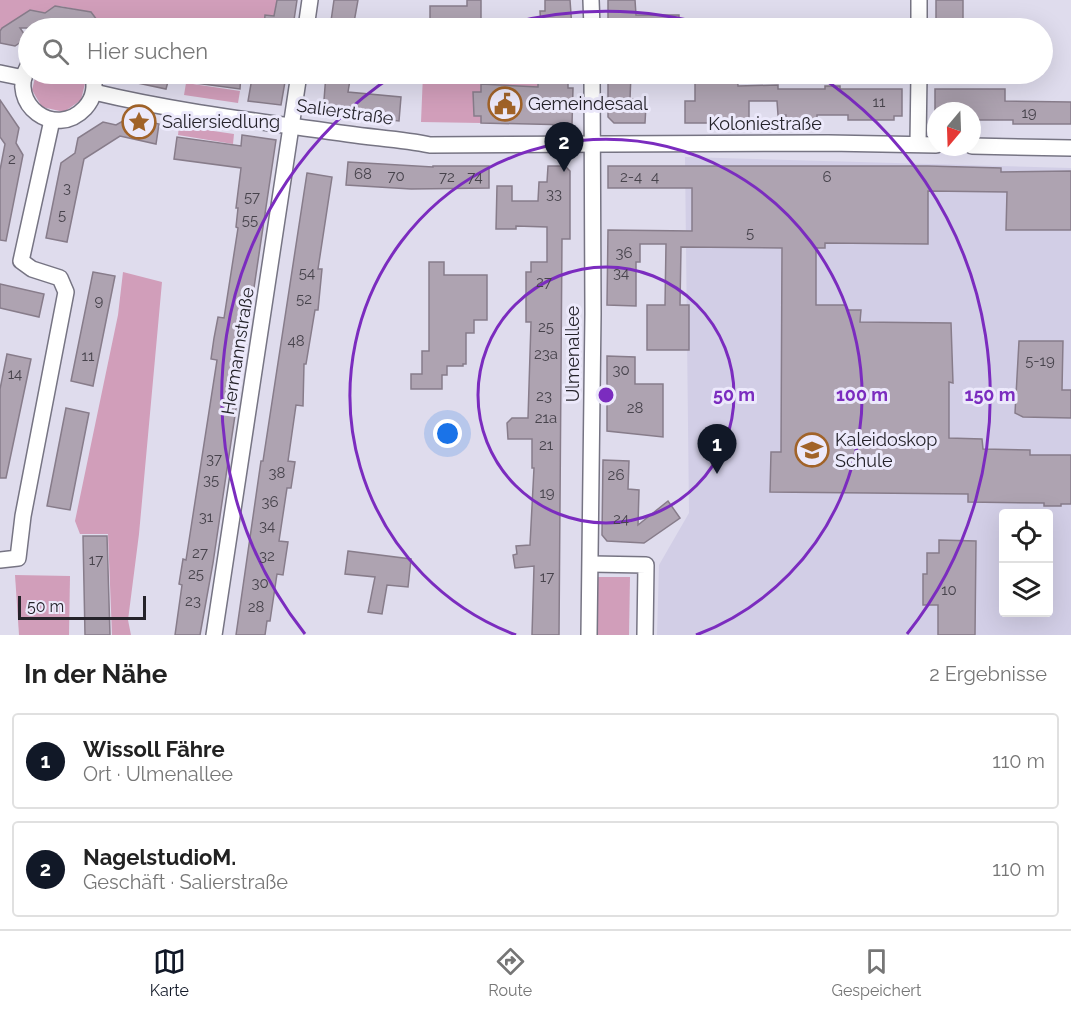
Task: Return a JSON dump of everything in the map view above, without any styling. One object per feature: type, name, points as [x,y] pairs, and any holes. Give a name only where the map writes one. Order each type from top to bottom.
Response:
[{"type":"street","points":[[307,18],[310,0]]},
{"type":"street","points":[[591,0],[592,18]]},
{"type":"street","points":[[919,0],[919,18]]},
{"type":"street","points":[[0,73],[18,72]]},
{"type":"street","points":[[24,84],[23,92],[28,103],[42,117],[52,120],[68,120],[79,114],[89,103],[94,92],[94,84]]},
{"type":"street","name":"Hermannstraße","points":[[214,635],[298,84]]},
{"type":"street","name":"Ulmenallee","points":[[589,635],[594,144],[592,84]]},
{"type":"street","points":[[918,144],[919,84]]},
{"type":"street","name":"Salierstraße","points":[[94,92],[199,112],[352,135],[408,140],[430,145],[594,144]]},
{"type":"street","points":[[0,560],[18,558],[23,516],[66,292],[60,278],[32,268],[21,261],[52,120]]},
{"type":"street","name":"Koloniestraße","points":[[594,144],[927,144]]},
{"type":"street","points":[[981,146],[1071,148]]},
{"type":"street","points":[[591,564],[646,565],[645,635]]},
{"type":"shaded area","points":[[0,0],[277,0],[275,9],[279,10],[278,16],[266,15],[266,18],[95,18],[90,12],[60,6],[58,15],[45,13],[33,18],[28,11],[0,31]]},
{"type":"shaded area","points":[[34,84],[85,84],[81,100],[64,112],[42,107],[32,90]]},
{"type":"shaded area","points":[[186,84],[240,91],[238,103],[184,95]]},
{"type":"shaded area","points":[[423,84],[481,84],[481,92],[473,93],[474,115],[481,116],[481,123],[421,122]]},
{"type":"shaded area","points":[[481,84],[538,84],[538,87]]},
{"type":"shaded area","points":[[179,126],[234,134],[233,144],[178,135]]},
{"type":"shaded area","points":[[685,157],[1071,168],[1071,635],[657,635],[659,565],[689,513]]},
{"type":"shaded area","points":[[123,272],[162,282],[139,534],[128,620],[131,635],[112,635],[108,534],[80,534],[75,521],[118,315]]},
{"type":"shaded area","points":[[15,575],[70,576],[69,635],[19,635]]},
{"type":"shaded area","points":[[598,577],[630,577],[629,635],[597,635]]},
{"type":"building","points":[[277,0],[297,0],[294,18],[265,18],[265,15],[274,16]]},
{"type":"building","points":[[334,0],[358,0],[355,18],[331,18]]},
{"type":"building","points":[[467,0],[481,0],[481,18],[430,18],[430,6],[467,6]]},
{"type":"building","points":[[545,0],[570,0],[571,18],[540,18],[540,11],[545,11]]},
{"type":"building","points":[[608,0],[635,0],[636,15],[679,15],[679,18],[608,18]]},
{"type":"building","points":[[936,0],[963,0],[963,18],[936,18]]},
{"type":"building","points":[[55,6],[91,12],[96,18],[18,18],[18,44],[15,46],[0,43],[2,28],[30,10],[45,13]]},
{"type":"building","points":[[142,84],[167,84],[166,89]]},
{"type":"building","points":[[203,84],[240,84],[240,89]]},
{"type":"building","points":[[251,84],[285,84],[281,105],[248,101]]},
{"type":"building","points":[[325,84],[349,84],[348,92],[401,97],[399,121],[323,113]]},
{"type":"building","name":"Gemeindesaal","points":[[481,84],[538,87],[538,84],[568,84],[568,88],[573,88],[572,125],[481,123],[481,116],[474,116],[473,92],[481,92]]},
{"type":"building","points":[[608,84],[631,84],[630,99],[641,99],[641,105],[646,105],[645,123],[614,123],[608,117]]},
{"type":"building","points":[[695,84],[778,85],[778,89],[825,89],[825,86],[840,86],[840,89],[902,89],[902,116],[894,116],[894,120],[848,120],[848,115],[817,115],[817,120],[786,120],[786,115],[778,115],[777,101],[749,101],[749,123],[685,123],[685,101],[695,101]]},
{"type":"building","points":[[935,89],[1005,89],[1005,101],[1071,102],[1071,124],[1013,124],[1013,120],[981,120],[981,102],[935,102]]},
{"type":"building","points":[[0,100],[19,128],[16,143],[23,155],[6,241],[0,240],[0,170],[5,144],[0,137]]},
{"type":"building","points":[[130,117],[159,124],[156,144],[120,136],[84,159],[67,242],[46,238],[61,163],[75,153],[78,138],[103,122],[116,125]]},
{"type":"building","points":[[242,135],[276,140],[213,563],[200,635],[175,635],[182,585],[179,584],[183,559],[186,560],[217,360],[211,359],[214,338],[218,317],[224,318],[238,228],[236,227],[238,208],[236,208],[241,168],[174,159],[177,137],[241,146]]},
{"type":"building","points":[[348,162],[433,167],[489,166],[489,188],[411,189],[346,185]]},
{"type":"building","points":[[548,166],[565,166],[570,171],[570,239],[562,239],[559,635],[532,635],[534,566],[515,568],[513,555],[517,554],[516,546],[530,545],[534,468],[532,468],[532,439],[508,439],[507,423],[512,418],[528,418],[531,322],[526,322],[526,272],[531,272],[531,262],[547,262],[547,227],[516,226],[516,229],[496,229],[497,186],[512,186],[512,201],[538,201],[539,182],[547,182]]},
{"type":"building","points":[[608,166],[928,166],[1001,168],[1001,172],[1071,171],[1071,230],[1006,230],[1007,192],[928,191],[928,244],[825,243],[825,248],[816,248],[816,305],[846,305],[847,310],[861,310],[860,322],[951,323],[953,383],[949,382],[949,438],[982,439],[983,449],[1030,450],[1030,455],[1071,455],[1071,504],[1044,506],[1044,503],[968,502],[968,494],[770,492],[771,452],[781,452],[782,248],[681,247],[680,305],[689,305],[689,350],[647,350],[647,305],[665,305],[666,244],[640,244],[640,262],[636,262],[636,306],[607,305],[608,230],[692,231],[692,188],[608,188]]},
{"type":"building","points":[[307,173],[332,177],[318,269],[322,269],[318,310],[315,310],[306,364],[304,364],[303,406],[296,405],[288,461],[295,462],[291,488],[287,488],[279,541],[288,542],[283,575],[277,574],[270,621],[267,621],[265,635],[236,635],[261,461],[263,461]]},
{"type":"building","points":[[429,262],[444,262],[444,275],[487,275],[487,320],[474,320],[474,333],[466,333],[466,364],[447,366],[447,375],[442,375],[442,389],[411,389],[411,374],[422,374],[422,351],[429,351]]},
{"type":"building","points":[[93,272],[115,276],[93,386],[71,381]]},
{"type":"building","points":[[0,284],[44,294],[39,317],[0,308]]},
{"type":"building","points":[[1019,341],[1063,341],[1062,390],[1071,390],[1071,418],[1023,417],[1015,413]]},
{"type":"building","points":[[7,354],[31,359],[6,478],[0,478],[0,389]]},
{"type":"building","points":[[607,356],[635,357],[635,384],[663,384],[663,437],[607,431]]},
{"type":"building","points":[[66,408],[89,413],[70,510],[47,506]]},
{"type":"building","points":[[603,460],[629,461],[628,489],[639,490],[638,525],[668,501],[680,518],[644,543],[607,541],[602,535]]},
{"type":"building","points":[[83,536],[107,536],[110,635],[85,635]]},
{"type":"building","points":[[939,540],[976,541],[975,635],[938,635],[938,605],[923,605],[923,574],[927,574],[927,553],[939,553]]},
{"type":"building","points":[[348,551],[411,559],[408,587],[387,585],[382,614],[368,612],[375,577],[345,574]]},
{"type":"place","name":"Gemeindesaal","points":[[505,104]]},
{"type":"place","name":"Saliersiedlung","points":[[139,122]]},
{"type":"place","name":"NagelstudioM.","points":[[564,172]]},
{"type":"place","name":"Kaleidoskop Schule","points":[[812,450]]},
{"type":"place","name":"Wissoll Fähre","points":[[717,474]]}]
